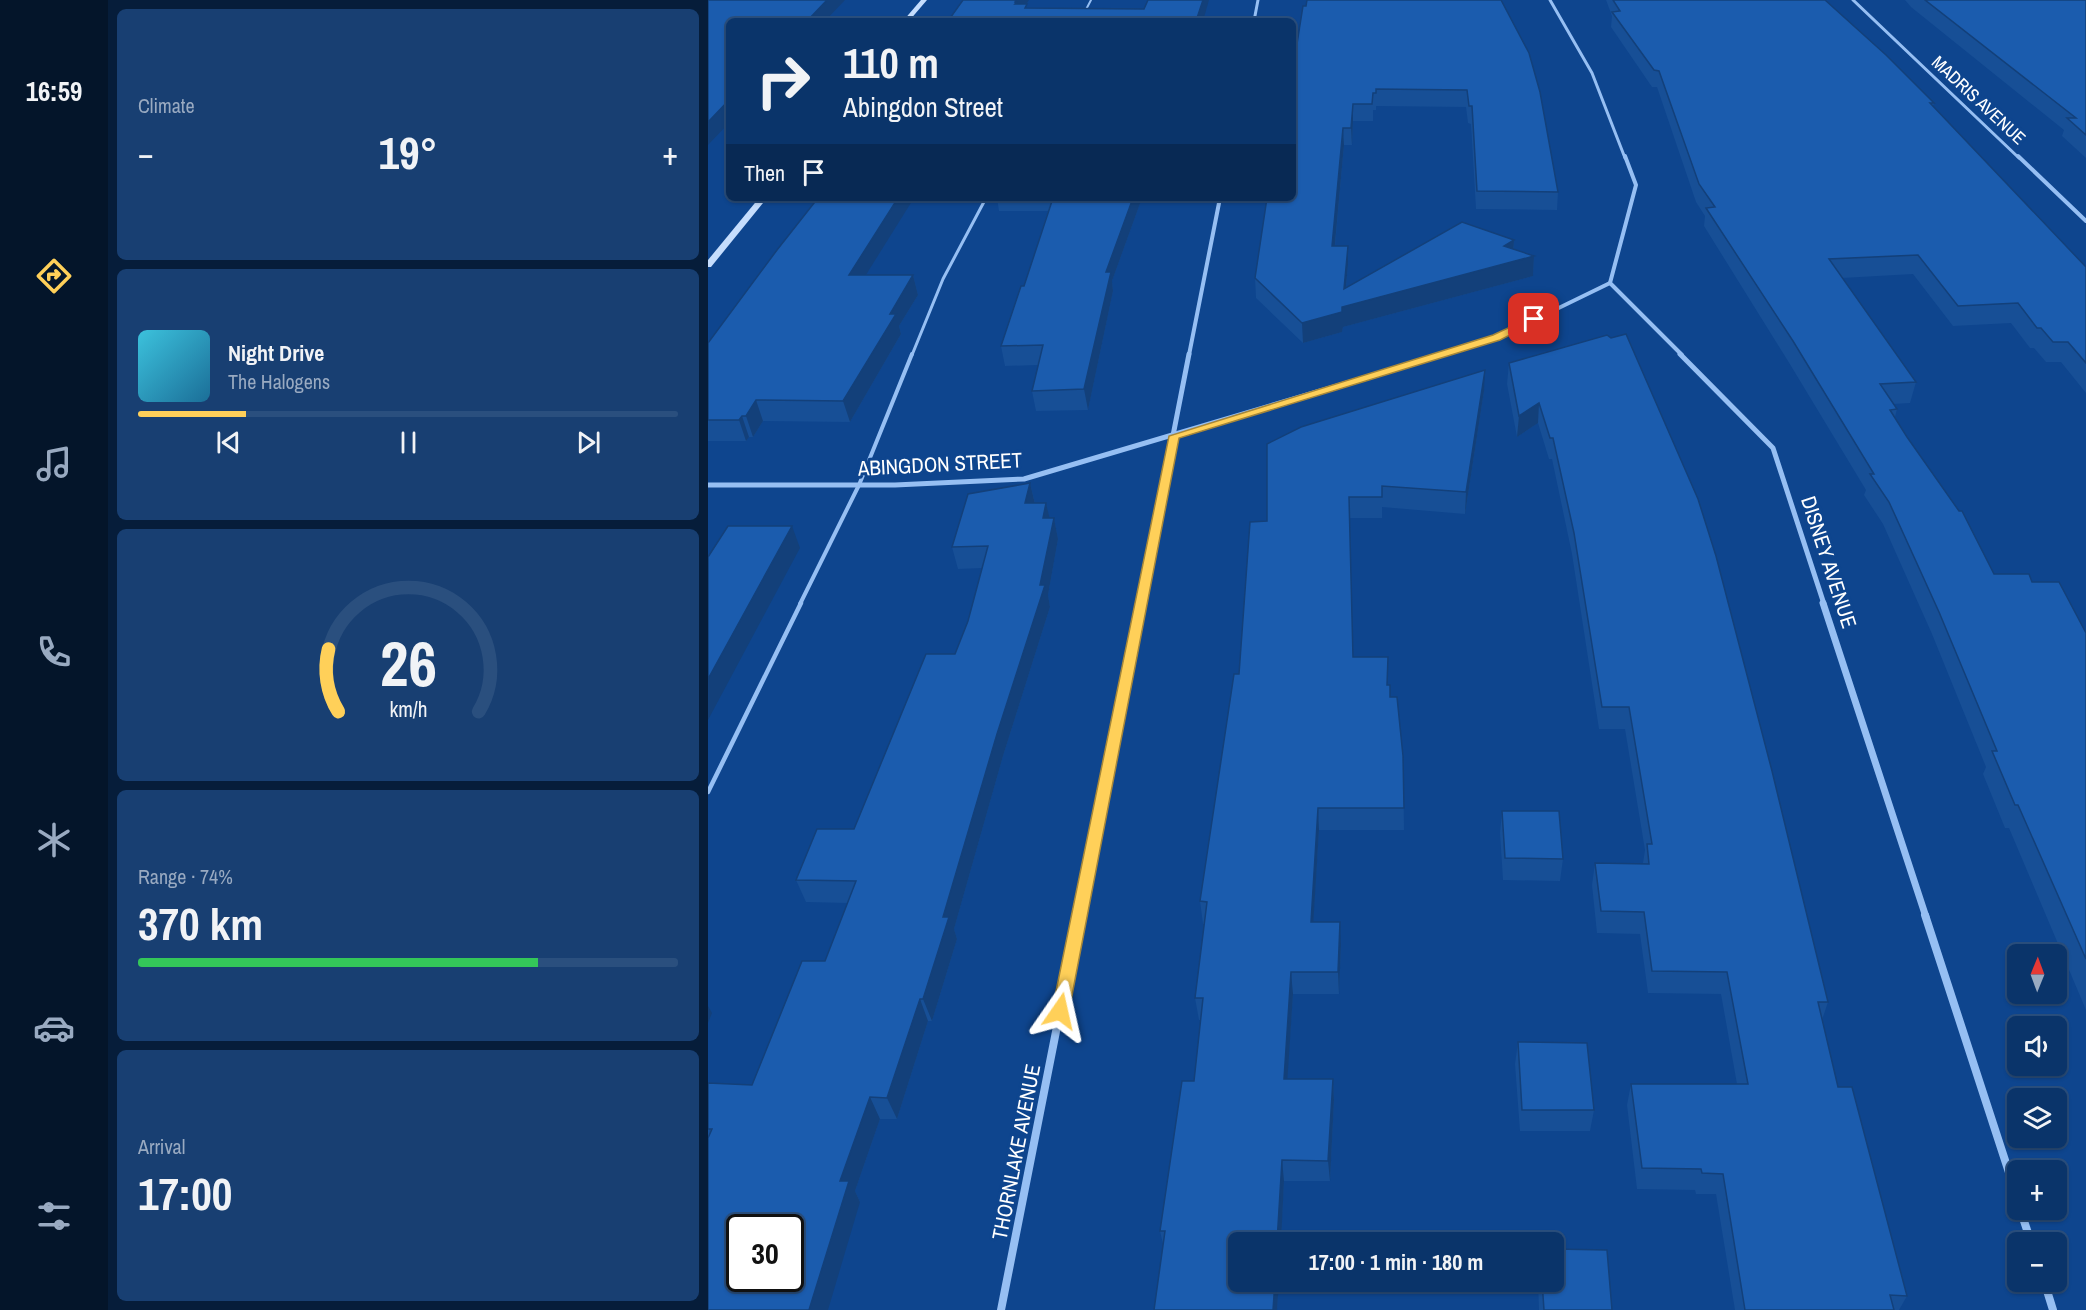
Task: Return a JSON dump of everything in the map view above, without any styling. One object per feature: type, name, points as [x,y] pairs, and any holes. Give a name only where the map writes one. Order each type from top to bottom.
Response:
[{"type":"street","points":[[909,18],[924,0]]},
{"type":"street","points":[[1255,18],[1258,0]]},
{"type":"street","points":[[1550,0],[1592,73],[1636,185],[1610,283]]},
{"type":"street","name":"MADRIS AVENUE","points":[[1853,0],[2086,220]]},
{"type":"street","points":[[708,265],[761,201]]},
{"type":"street","name":"THORNLAKE AVENUE","points":[[1001,1310],[1219,201]]},
{"type":"street","name":"ABINGDON STREET","points":[[708,485],[859,485],[1024,478],[1174,436],[1497,338],[1610,283]]},
{"type":"street","name":"DISNEY AVENUE","points":[[1610,283],[1773,448],[2007,1166]]},
{"type":"street","points":[[2047,1292],[2053,1310]]},
{"type":"lane","points":[[1082,18],[1091,0]]},
{"type":"lane","points":[[708,792],[859,485],[943,279],[984,201]]},
{"type":"building","points":[[708,0],[827,0],[810,18],[726,18],[726,103],[708,122]]},
{"type":"building","points":[[963,0],[1016,0],[1015,4],[1027,4],[1025,8],[1144,9],[1148,0],[1203,0],[1197,18],[950,18]]},
{"type":"building","points":[[1307,0],[1501,0],[1529,53],[1540,92],[1558,192],[1477,191],[1472,106],[1469,106],[1467,90],[1376,89],[1376,93],[1373,93],[1372,104],[1353,104],[1351,128],[1343,128],[1332,246],[1348,246],[1344,289],[1462,222],[1514,240],[1504,246],[1534,256],[1342,307],[1342,312],[1302,323],[1255,278],[1267,201],[1296,201],[1296,50],[1303,6],[1306,6]]},
{"type":"building","points":[[1613,0],[1825,0],[1886,55],[1934,103],[1930,103],[2086,267],[2086,363],[2068,342],[2053,342],[2041,328],[2037,328],[2018,303],[1958,306],[1918,255],[1829,259],[1916,382],[1880,384],[1897,409],[1890,410],[1907,437],[1959,511],[1962,511],[1994,574],[2029,574],[2032,582],[2059,582],[2086,633],[2086,959],[2018,805],[2015,805],[1992,751],[1997,751],[1939,612],[1889,502],[1870,474],[1874,474],[1793,341],[1706,208],[1715,207],[1699,184],[1659,71],[1654,70],[1612,12],[1620,11]]},
{"type":"building","points":[[1925,0],[2086,0],[2086,135],[2067,118],[2076,118]]},
{"type":"building","points":[[816,201],[896,201],[849,275],[913,275],[890,314],[896,314],[843,401],[756,400],[746,416],[742,416],[739,420],[708,420],[708,343]]},
{"type":"building","points":[[1052,201],[1132,201],[1106,272],[1111,272],[1084,389],[1032,391],[1043,345],[1001,346],[1021,286],[1024,286]]},
{"type":"building","points":[[1626,334],[1698,499],[1716,556],[1772,771],[1828,1002],[1818,1002],[1838,1087],[1852,1087],[1907,1296],[1890,1295],[1894,1310],[1745,1310],[1723,1174],[1702,1173],[1701,1169],[1642,1168],[1631,1084],[1748,1084],[1727,972],[1652,971],[1644,912],[1601,911],[1595,863],[1649,864],[1647,844],[1652,844],[1629,707],[1602,707],[1574,533],[1553,438],[1550,438],[1539,403],[1519,416],[1509,363],[1607,335],[1611,338]]},
{"type":"building","points":[[1485,370],[1466,492],[1382,486],[1382,497],[1349,497],[1353,657],[1388,657],[1387,685],[1390,685],[1390,697],[1397,697],[1403,756],[1404,808],[1318,808],[1311,922],[1340,922],[1338,972],[1291,972],[1284,1079],[1333,1079],[1328,1161],[1282,1160],[1278,1232],[1228,1232],[1228,1292],[1274,1292],[1273,1310],[1154,1310],[1165,1231],[1160,1231],[1182,1081],[1194,1081],[1203,998],[1195,998],[1207,902],[1200,901],[1234,674],[1239,674],[1250,522],[1267,521],[1267,444],[1301,427]]},
{"type":"building","points":[[1030,483],[1025,503],[1046,503],[1043,518],[1054,518],[1040,585],[1045,585],[997,734],[943,917],[949,917],[923,999],[920,999],[887,1098],[870,1097],[840,1181],[849,1181],[809,1310],[708,1310],[708,1138],[712,1129],[708,1129],[708,1083],[752,1085],[802,961],[825,961],[856,881],[796,880],[817,829],[854,829],[926,654],[955,654],[968,621],[988,546],[952,547],[968,494]]},
{"type":"building","points":[[728,526],[792,526],[708,679],[708,557]]},
{"type":"building","points":[[1502,811],[1559,811],[1563,859],[1505,858]]},
{"type":"building","points":[[1518,1042],[1587,1043],[1594,1110],[1522,1110]]},
{"type":"building","points":[[1564,1249],[1607,1250],[1612,1310],[1544,1310],[1543,1292],[1564,1292]]},
{"type":"route","points":[[1060,1011],[1174,436],[1497,338],[1534,319]]}]
